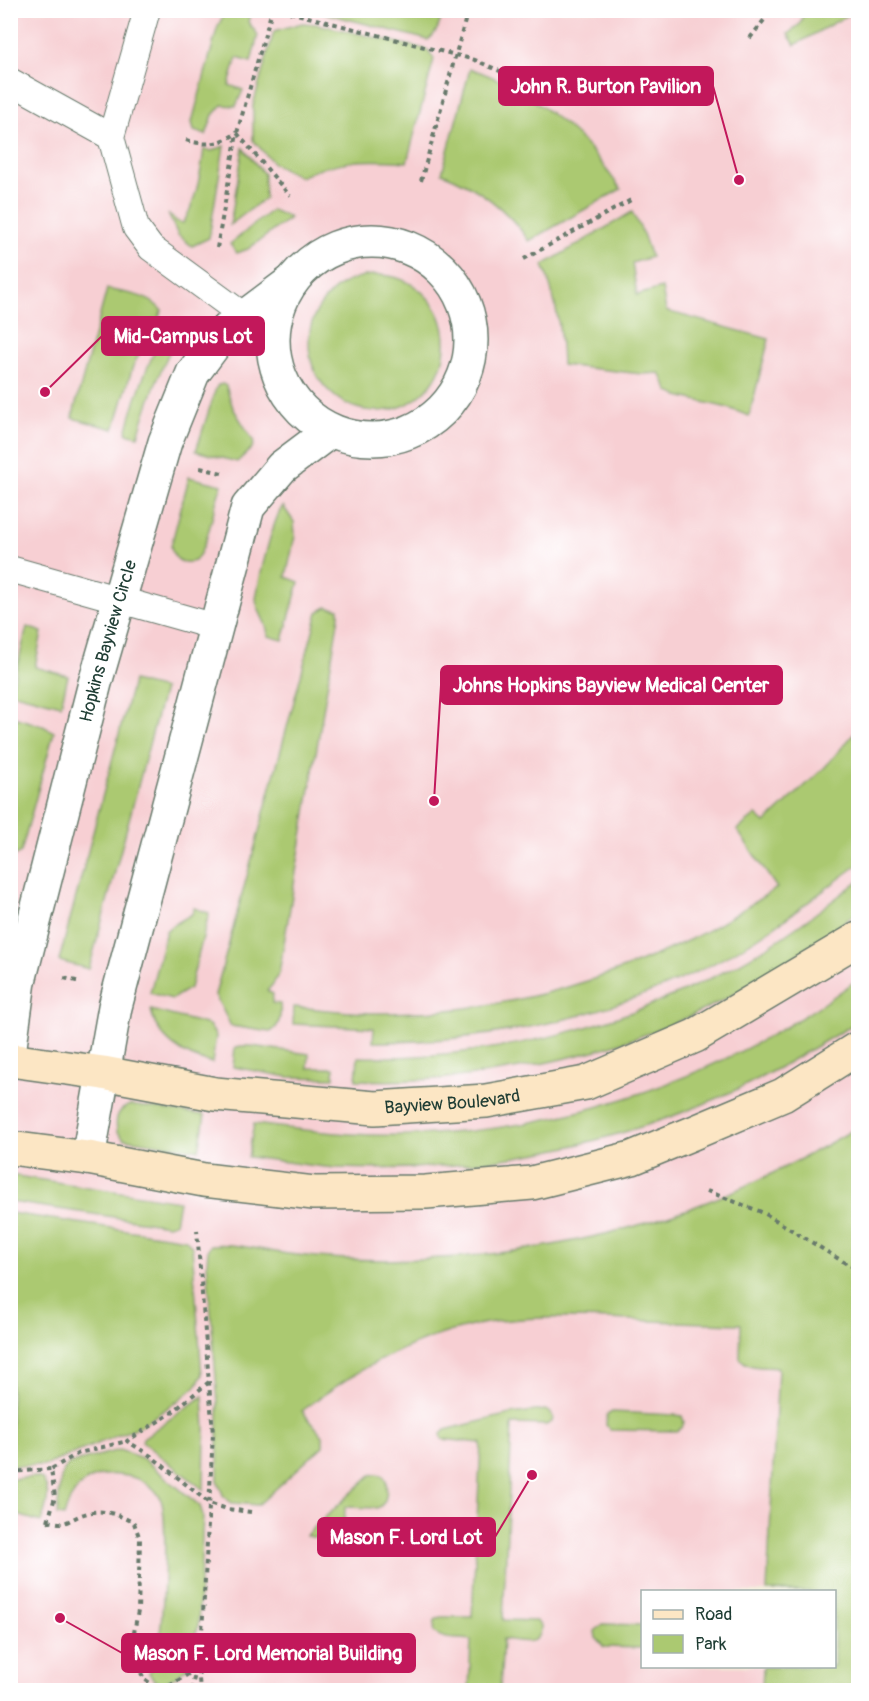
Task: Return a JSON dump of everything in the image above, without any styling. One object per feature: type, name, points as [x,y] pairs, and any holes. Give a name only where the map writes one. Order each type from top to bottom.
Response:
[{"type":"street","name":"Hopkins Bayview Circle","points":[[10,1046],[19,981],[95,683],[165,442],[193,373],[223,333],[291,282],[316,258],[347,244],[381,241],[415,250],[442,270],[462,298],[471,332],[468,366],[453,397],[429,422],[397,436],[363,440],[330,431],[305,415],[287,393],[276,366],[273,337],[278,308],[291,282]]},
{"type":"street","points":[[88,1158],[115,1007],[248,507],[282,467],[330,431]]},
{"type":"street","name":"Bayview Boulevard","points":[[10,1060],[103,1073],[215,1094],[375,1108],[486,1101],[586,1083],[684,1041],[858,939]]},
{"type":"street","points":[[10,1148],[88,1158],[204,1180],[314,1194],[426,1192],[532,1183],[632,1158],[693,1133],[783,1095],[858,1048]]},
{"type":"lane","points":[[147,10],[111,137],[136,228],[151,248],[244,316]]},
{"type":"lane","points":[[10,81],[111,137]]},
{"type":"lane","points":[[10,569],[216,627]]},
{"type":"path","points":[[217,249],[237,133],[272,10]]},
{"type":"path","points":[[281,10],[456,55],[502,72],[533,89]]},
{"type":"path","points":[[421,181],[468,10]]},
{"type":"path","points":[[750,38],[772,10]]},
{"type":"path","points":[[186,140],[203,145],[222,141],[237,133]]},
{"type":"path","points":[[237,133],[290,196]]},
{"type":"path","points":[[524,259],[631,200]]},
{"type":"path","points":[[189,465],[223,473]]},
{"type":"path","points":[[61,977],[82,982]]},
{"type":"path","points":[[707,1191],[764,1213],[858,1269]]},
{"type":"path","points":[[191,1690],[198,1668],[203,1626],[213,1434],[197,1230]]},
{"type":"path","points":[[10,1472],[51,1469],[79,1453],[127,1441],[170,1414],[210,1382]]},
{"type":"path","points":[[127,1441],[151,1456],[209,1503],[220,1508],[251,1512]]},
{"type":"path","points":[[51,1469],[55,1497],[48,1522],[69,1523],[79,1516],[101,1510],[134,1522],[140,1539],[138,1611],[133,1638],[135,1660],[144,1679],[158,1688],[166,1688],[198,1668]]},
{"type":"path","points":[[198,1668],[200,1690]]},
{"type":"shaded area","points":[[11,11],[858,11],[858,1690],[11,1690]]},
{"type":"green space","points":[[805,10],[855,11],[795,45],[788,34],[800,24]]},
{"type":"green space","points":[[225,11],[251,11],[248,22],[258,35],[251,62],[237,58],[229,85],[243,90],[236,106],[222,105],[213,115],[206,135],[194,131],[192,122],[217,29]]},
{"type":"green space","points":[[316,11],[443,11],[436,31],[428,40]]},
{"type":"green space","points":[[302,23],[317,24],[428,50],[434,59],[407,162],[352,162],[327,167],[300,177],[274,164],[253,140],[253,105],[274,31]]},
{"type":"green space","points":[[470,69],[518,90],[550,112],[578,136],[621,189],[529,241],[491,200],[468,185],[442,173]]},
{"type":"green space","points":[[224,146],[209,238],[192,246],[178,235],[168,214],[183,223],[195,197],[204,149],[212,151]]},
{"type":"green space","points":[[243,148],[264,174],[265,198],[230,225]]},
{"type":"green space","points":[[272,210],[290,218],[248,249],[237,253],[230,244]]},
{"type":"green space","points":[[632,212],[642,231],[651,257],[632,263],[637,295],[662,288],[666,311],[769,339],[749,416],[669,392],[660,373],[642,374],[562,365],[557,314],[543,265]]},
{"type":"green space","points":[[377,275],[403,280],[425,295],[440,317],[445,343],[440,369],[425,391],[403,406],[377,411],[351,406],[329,391],[314,369],[309,343],[314,317],[329,295],[351,280]]},
{"type":"green space","points":[[107,289],[144,298],[157,305],[162,311],[133,366],[114,429],[72,418]]},
{"type":"green space","points":[[170,321],[179,327],[179,333],[156,383],[138,436],[126,433],[144,376]]},
{"type":"green space","points":[[223,384],[226,386],[233,408],[254,442],[252,448],[237,462],[196,451],[216,388]]},
{"type":"green space","points":[[189,477],[222,485],[200,554],[195,561],[182,562],[176,558],[171,546]]},
{"type":"green space","points":[[283,506],[294,522],[295,536],[286,577],[299,582],[283,640],[268,636],[256,599],[270,537]]},
{"type":"green space","points":[[327,607],[339,609],[339,616],[279,973],[267,991],[273,994],[272,1003],[280,1004],[280,1020],[270,1032],[231,1026],[215,995],[318,612]]},
{"type":"green space","points":[[27,627],[42,632],[35,667],[68,676],[61,705],[11,692]]},
{"type":"green space","points":[[133,681],[164,689],[89,969],[59,961]]},
{"type":"green space","points":[[10,716],[43,726],[54,732],[21,852],[11,858]]},
{"type":"green space","points":[[858,729],[858,865],[774,927],[730,955],[683,978],[633,998],[530,1027],[478,1036],[425,1041],[373,1042],[374,1028],[293,1024],[294,1007],[366,1013],[417,1012],[458,1009],[538,995],[616,971],[702,933],[777,888],[737,830],[756,815],[765,823],[825,767]]},
{"type":"green space","points":[[858,881],[858,912],[760,979],[684,1019],[594,1051],[546,1063],[449,1078],[401,1081],[356,1080],[358,1057],[406,1057],[501,1047],[594,1025],[639,1009],[684,991],[744,961],[795,928]]},
{"type":"green space","points":[[194,908],[209,913],[190,988],[172,999],[150,993],[166,931],[192,914]]},
{"type":"green space","points":[[858,979],[858,1022],[785,1065],[740,1088],[644,1126],[544,1152],[493,1161],[441,1166],[389,1169],[338,1168],[248,1157],[254,1124],[371,1135],[436,1134],[501,1127],[565,1115],[628,1098],[689,1075],[748,1048],[805,1015]]},
{"type":"green space","points":[[151,1010],[209,1025],[216,1036],[212,1063],[192,1056],[173,1045],[159,1030]]},
{"type":"green space","points":[[240,1046],[309,1054],[308,1068],[334,1068],[334,1078],[288,1077],[233,1067],[235,1048]]},
{"type":"green space","points":[[130,1105],[205,1115],[199,1150],[124,1139],[117,1131],[116,1122],[122,1109]]},
{"type":"green space","points":[[858,1127],[858,1690],[762,1690],[763,1668],[836,1668],[836,1590],[767,1590],[778,1368],[752,1366],[740,1358],[741,1324],[531,1318],[492,1322],[448,1332],[404,1348],[361,1370],[302,1411],[323,1436],[323,1446],[258,1505],[232,1503],[224,1497],[218,1483],[218,1403],[207,1263],[208,1249],[211,1245],[238,1246],[312,1257],[387,1260],[470,1256],[552,1245],[633,1227],[712,1200],[750,1184]]},
{"type":"green space","points":[[10,1175],[179,1201],[175,1223],[168,1225],[11,1202]]},
{"type":"green space","points":[[11,1213],[186,1239],[192,1247],[202,1376],[196,1386],[140,1426],[46,1465],[11,1466]]},
{"type":"green space","points":[[203,1396],[204,1490],[142,1442],[143,1438]]},
{"type":"green space","points":[[545,1410],[553,1417],[552,1422],[546,1425],[512,1424],[503,1620],[536,1621],[541,1626],[540,1633],[538,1638],[528,1642],[503,1639],[500,1690],[469,1690],[471,1640],[447,1638],[434,1632],[435,1620],[441,1617],[472,1617],[481,1443],[442,1439],[441,1434],[445,1430],[510,1414]]},
{"type":"green space","points":[[612,1412],[675,1415],[682,1416],[684,1422],[682,1428],[676,1431],[610,1430],[606,1425],[607,1415]]},
{"type":"green space","points":[[119,1450],[142,1458],[200,1506],[203,1515],[198,1628],[190,1644],[187,1668],[162,1683],[153,1679],[149,1673],[154,1666],[157,1654],[164,1583],[165,1531],[161,1500],[156,1491],[139,1479],[127,1476],[94,1477],[77,1489],[64,1516],[57,1515],[60,1481],[68,1464]]},
{"type":"green space","points":[[371,1475],[382,1475],[386,1480],[385,1500],[377,1508],[345,1507],[344,1539],[306,1535]]},
{"type":"green space","points":[[37,1477],[42,1479],[47,1489],[46,1505],[41,1522],[11,1513],[11,1479]]},
{"type":"green space","points":[[603,1624],[641,1625],[641,1648],[604,1647],[596,1638],[595,1631]]},
{"type":"place","name":"John R. Burton Pavilion","points":[[739,180]]},
{"type":"place","name":"Mid-Campus Lot","points":[[45,392]]},
{"type":"place","name":"Johns Hopkins Bayview Medical Center","points":[[434,801]]},
{"type":"place","name":"Mason F. Lord Lot","points":[[532,1475]]},
{"type":"place","name":"Mason F. Lord Memorial Building","points":[[60,1618]]}]
